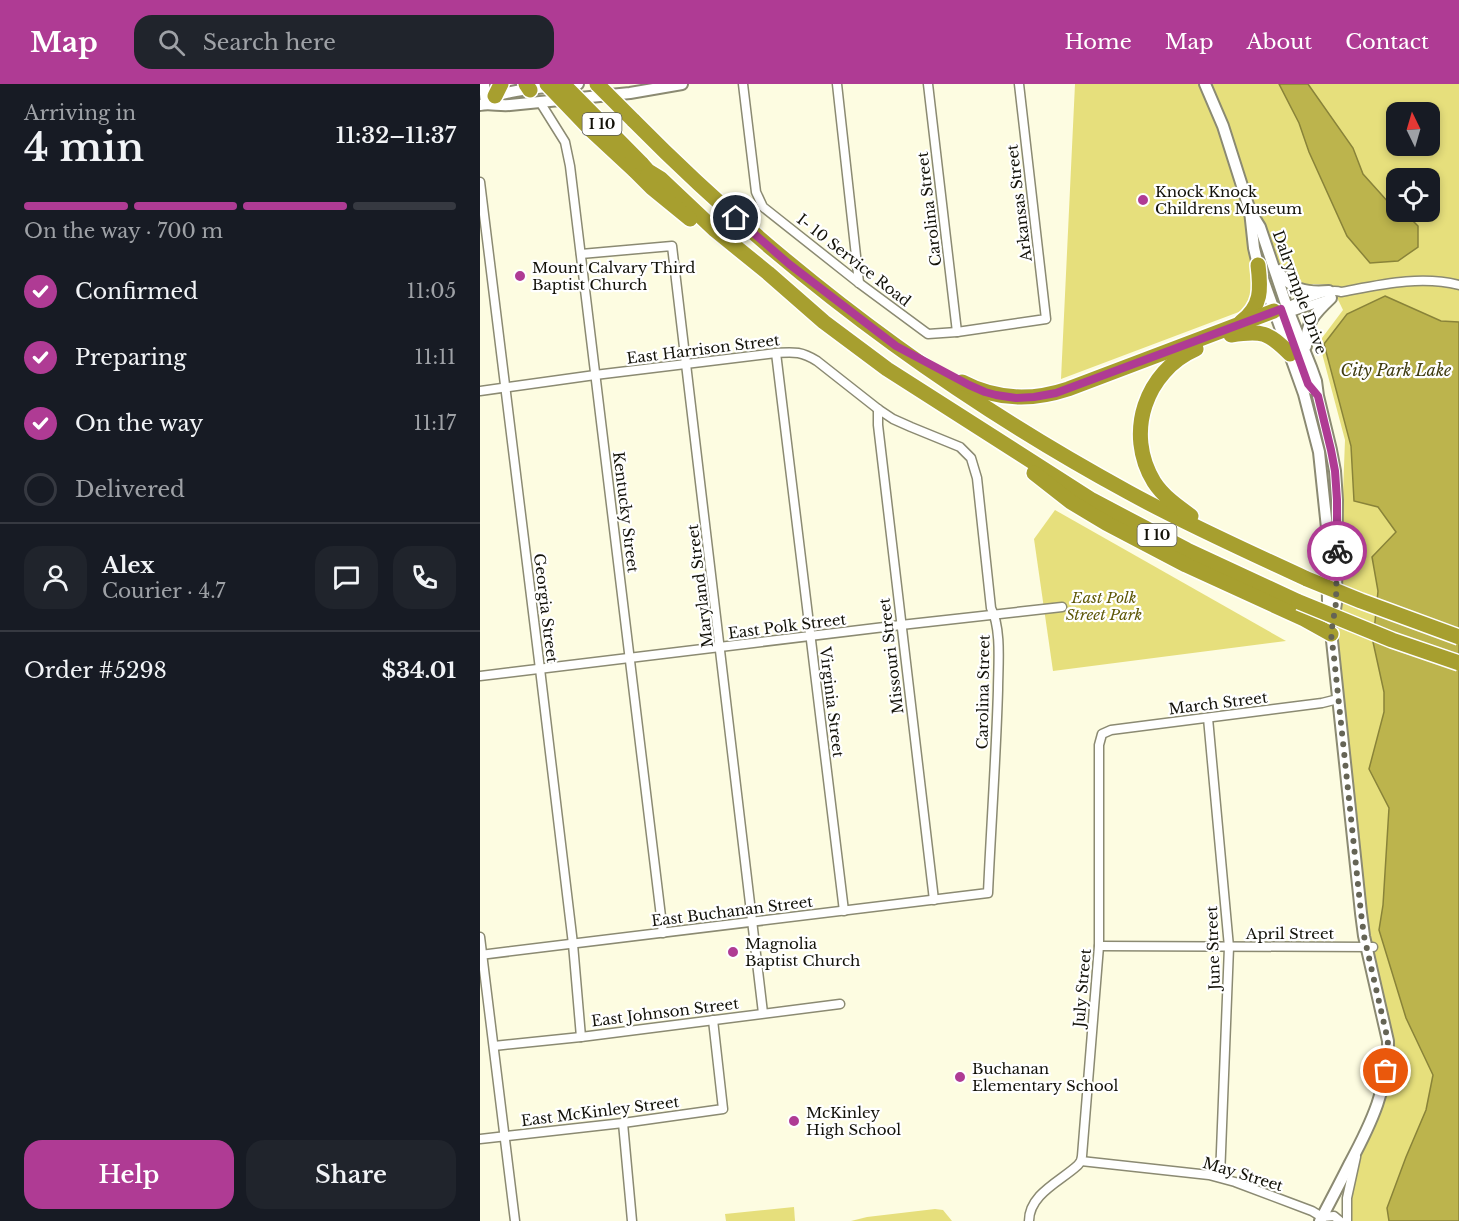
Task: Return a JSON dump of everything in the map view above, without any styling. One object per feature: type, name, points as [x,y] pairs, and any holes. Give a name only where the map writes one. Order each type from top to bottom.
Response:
[{"type":"highway","points":[[547,84],[592,130],[637,166]]},
{"type":"highway","name":"I 10","points":[[563,84],[637,166],[652,188],[695,224],[715,230],[824,322],[887,369],[1092,500],[1132,522],[1299,602],[1392,640],[1459,663]]},
{"type":"highway","name":"I 10","points":[[603,88],[657,145],[789,264],[896,346],[1036,439],[1144,500],[1252,554],[1361,601],[1459,637]]},
{"type":"highway","points":[[1252,554],[1168,498],[1153,480],[1144,460],[1141,422],[1149,393],[1157,379],[1173,363],[1185,354],[1233,331],[1251,313],[1258,302],[1265,264]]},
{"type":"highway","points":[[896,346],[979,390],[996,395],[1025,398],[1068,389],[1282,312]]},
{"type":"highway","points":[[1233,331],[1262,333],[1278,342],[1290,354]]},
{"type":"highway","points":[[1022,456],[1036,475],[1071,502],[1090,513],[1186,565],[1304,619],[1331,634]]},
{"type":"street","points":[[484,84],[495,106],[532,92],[682,84]]},
{"type":"street","points":[[490,98],[578,84]]},
{"type":"street","points":[[603,88],[613,84]]},
{"type":"street","name":"I- 10 Service Road","points":[[743,84],[756,192],[763,207],[928,334],[957,332]]},
{"type":"street","points":[[837,84],[859,283]]},
{"type":"street","name":"Carolina Street","points":[[928,84],[957,332]]},
{"type":"street","name":"Arkansas Street","points":[[957,332],[1046,319],[1019,84]]},
{"type":"street","name":"Dalrymple Drive","points":[[1205,84],[1223,126],[1250,211],[1254,248],[1265,264],[1282,312],[1290,354],[1304,394],[1319,452],[1327,528],[1328,603],[1361,913],[1370,947],[1386,1033],[1388,1058],[1380,1100],[1371,1124],[1322,1220]]},
{"type":"street","name":"Kentucky Street","points":[[532,92],[565,142],[567,149],[663,933]]},
{"type":"street","name":"Georgia Street","points":[[480,182],[573,944],[581,1037]]},
{"type":"street","name":"Maryland Street","points":[[581,254],[672,246],[763,1013]]},
{"type":"street","points":[[1265,264],[1297,287],[1334,294]]},
{"type":"street","points":[[1318,396],[1308,384],[1282,312],[1334,294],[1389,284],[1441,281],[1459,285]]},
{"type":"street","points":[[1306,352],[1309,323],[1334,294]]},
{"type":"street","name":"Dalrymple Drive","points":[[1282,312],[1306,352],[1316,381],[1333,461],[1337,500],[1336,603],[1331,634]]},
{"type":"street","name":"East Harrison Street","points":[[480,391],[595,375],[800,352],[817,361],[878,409],[911,427],[960,447],[971,458]]},
{"type":"street","name":"Virginia Street","points":[[776,353],[844,911]]},
{"type":"street","name":"Missouri Street","points":[[878,409],[878,425],[934,900]]},
{"type":"street","name":"Carolina Street","points":[[971,458],[977,478],[991,609],[997,623],[997,717],[988,893]]},
{"type":"street","name":"East Polk Street","points":[[480,676],[1062,607]]},
{"type":"street","name":"March Street","points":[[1102,734],[1111,730],[1338,699]]},
{"type":"street","name":"June Street","points":[[1208,718],[1229,946],[1220,1177]]},
{"type":"street","name":"July Street","points":[[1081,1161],[1100,946],[1099,745],[1102,734]]},
{"type":"street","name":"East Buchanan Street","points":[[481,955],[988,893]]},
{"type":"street","points":[[480,937],[515,1221]]},
{"type":"street","name":"April Street","points":[[1100,946],[1370,947]]},
{"type":"street","name":"East Johnson Street","points":[[494,1046],[840,1004]]},
{"type":"street","name":"East McKinley Street","points":[[480,1139],[723,1109],[713,1020]]},
{"type":"street","points":[[623,1123],[632,1221]]},
{"type":"street","points":[[1347,1221],[1347,1198],[1358,1150]]},
{"type":"street","points":[[1029,1221],[1029,1212],[1034,1202],[1074,1170],[1081,1161]]},
{"type":"street","name":"May Street","points":[[1081,1161],[1220,1177],[1312,1211],[1322,1220],[1334,1216],[1340,1221]]},
{"type":"green space","points":[[1075,84],[1459,84],[1459,1221],[1348,1221],[1358,1150],[1388,1058],[1367,947],[1336,681],[1345,440],[1319,342],[1343,310],[1331,285],[1313,284],[1061,379]]},
{"type":"green space","name":"East Polk Street Park","points":[[1055,510],[1286,641],[1053,671],[1034,539]]},
{"type":"green space","points":[[794,1207],[795,1221],[726,1221],[725,1214]]},
{"type":"green space","points":[[943,1210],[952,1221],[851,1221],[867,1217]]},
{"type":"water","points":[[1279,84],[1308,84],[1353,148],[1363,174],[1386,200],[1386,222],[1414,222],[1418,226],[1418,247],[1398,261],[1370,263],[1347,236],[1309,152],[1299,123]]},
{"type":"water","name":"City Park Lake","points":[[1385,296],[1441,321],[1459,322],[1459,1221],[1389,1221],[1387,1208],[1426,1110],[1433,1075],[1406,1018],[1379,930],[1383,905],[1389,808],[1369,769],[1384,712],[1384,692],[1373,642],[1378,591],[1372,557],[1396,532],[1378,507],[1354,501],[1351,446],[1324,344],[1347,314]]},
{"type":"way so far","points":[[1337,551],[1336,603],[1331,634],[1364,936],[1388,1041],[1386,1071]]},
{"type":"place","name":"Knock Knock Childrens Museum","points":[[1143,200]]},
{"type":"place","name":"Mount Calvary Third Baptist Church","points":[[520,276]]},
{"type":"place","name":"Magnolia Baptist Church","points":[[733,952]]},
{"type":"place","name":"Buchanan Elementary School","points":[[960,1077]]},
{"type":"place","name":"McKinley High School","points":[[794,1121]]},
{"type":"route","points":[[736,218],[789,264],[896,346],[979,390],[996,395],[1025,398],[1056,393],[1281,309],[1308,384],[1318,396],[1331,450],[1337,500],[1337,551]]}]
